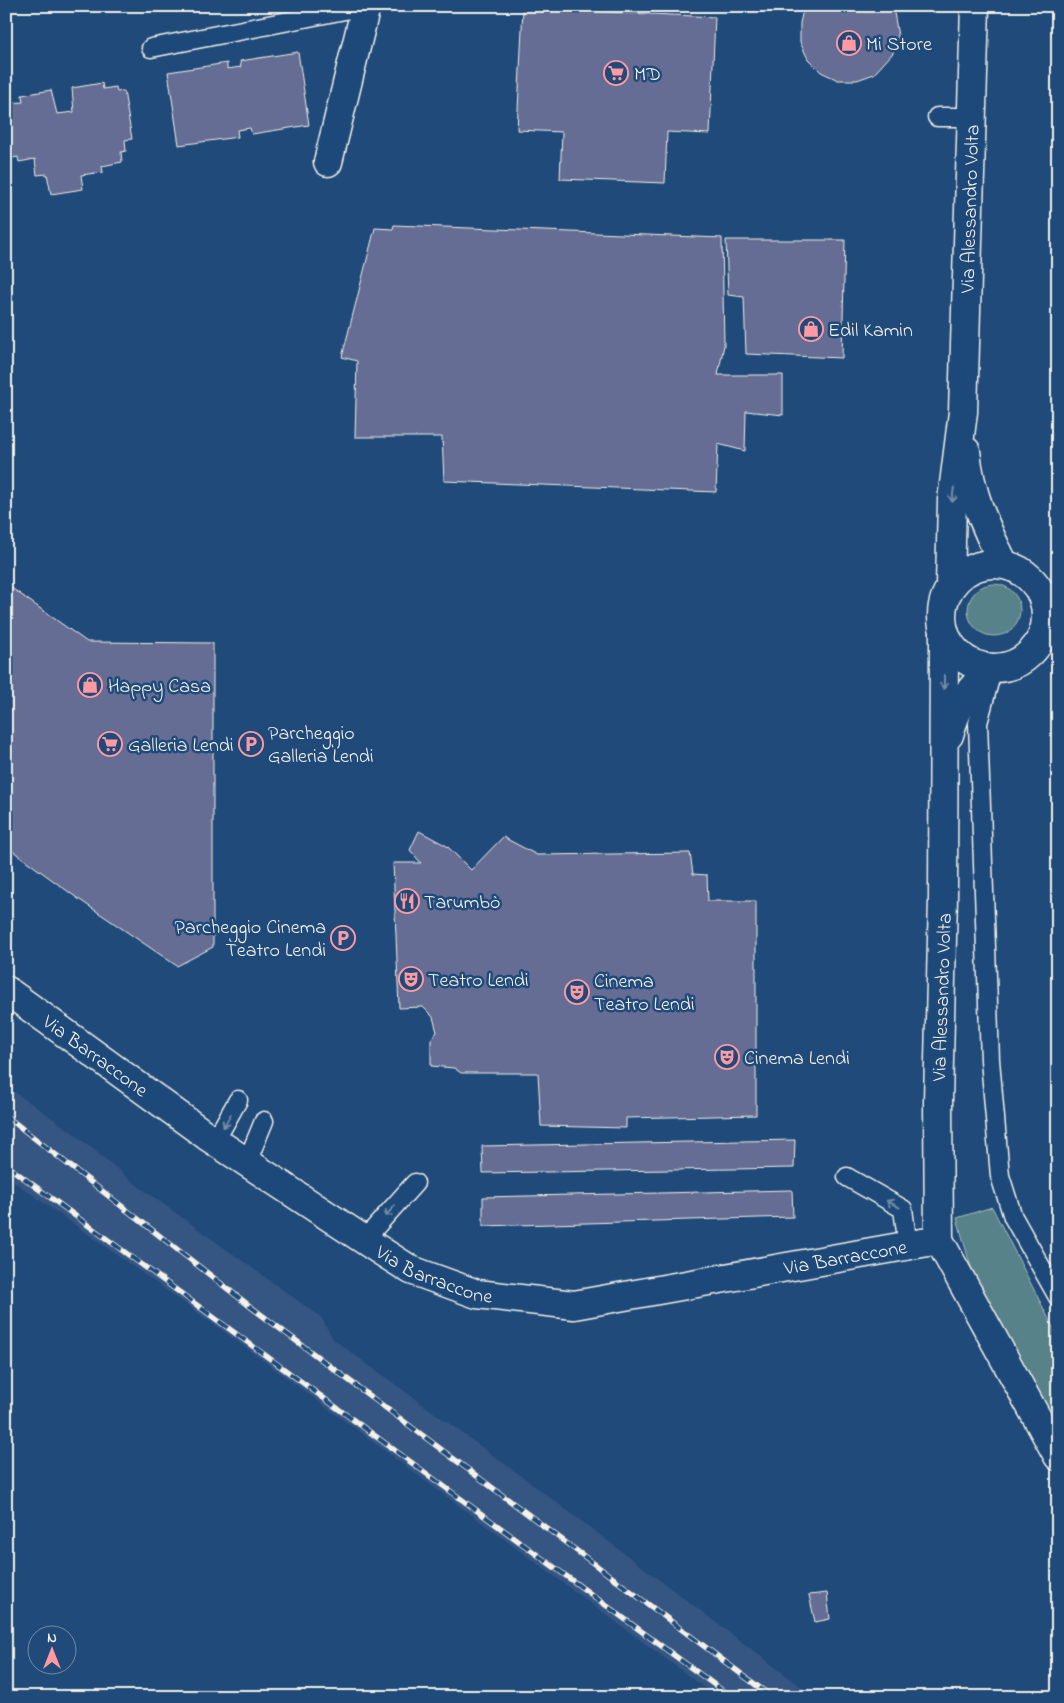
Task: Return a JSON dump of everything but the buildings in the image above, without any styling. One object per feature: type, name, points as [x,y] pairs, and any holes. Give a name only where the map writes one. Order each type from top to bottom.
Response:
[{"type":"street","points":[[328,162],[366,6]]},
{"type":"street","name":"Via Alessandro Volta","points":[[950,586],[952,500],[963,412],[974,6]]},
{"type":"street","name":"Via Alessandro Volta","points":[[963,412],[968,468],[982,520],[1004,564]]},
{"type":"street","points":[[989,563],[1004,564],[1020,570],[1034,581],[1050,598],[1046,628],[1049,641],[1020,662],[992,668],[977,666],[963,658],[952,647],[944,633],[941,617],[943,601],[950,586],[960,575],[974,567],[989,563]]},
{"type":"street","name":"Via Alessandro Volta","points":[[939,1240],[938,1101],[945,754],[944,633]]},
{"type":"street","name":"Via Alessandro Volta","points":[[945,754],[955,714],[971,687],[992,668]]},
{"type":"street","name":"Via Barraccone","points":[[6,990],[215,1141],[364,1240],[411,1270],[478,1294],[574,1305],[939,1240]]},
{"type":"street","points":[[939,1240],[1058,1456]]},
{"type":"lane","points":[[151,48],[366,6]]},
{"type":"lane","points":[[937,117],[971,116]]},
{"type":"lane","points":[[992,668],[978,723],[990,1060],[1000,1176],[1013,1217],[1058,1297]]},
{"type":"lane","points":[[215,1141],[238,1100]]},
{"type":"lane","points":[[247,1162],[264,1121]]},
{"type":"lane","points":[[847,1177],[903,1209],[908,1247]]},
{"type":"lane","points":[[364,1240],[415,1183]]},
{"type":"shaded area","points":[[6,1086],[71,1131],[137,1185],[321,1317],[333,1339],[527,1480],[815,1697],[717,1697],[219,1328],[6,1176]]},
{"type":"green space","points":[[994,584],[1004,586],[1012,592],[1018,600],[1020,610],[1018,620],[1012,628],[1004,634],[994,636],[984,634],[976,628],[970,620],[968,610],[970,600],[976,592],[984,586]]},
{"type":"green space","points":[[992,1207],[1058,1337],[1058,1442],[982,1307],[957,1218]]},
{"type":"railway","points":[[6,1116],[251,1307],[772,1697]]},
{"type":"railway","points":[[6,1165],[731,1697]]},
{"type":"place","name":"Mi Store","points":[[849,43]]},
{"type":"place","name":"MD","points":[[616,73]]},
{"type":"place","name":"Edil Kamin","points":[[811,329]]},
{"type":"place","name":"Happy Casa","points":[[90,685]]},
{"type":"place","name":"Galleria Lendi","points":[[110,744]]},
{"type":"place","name":"Parcheggio Galleria Lendi","points":[[251,744]]},
{"type":"place","name":"Tarumbò","points":[[407,901]]},
{"type":"place","name":"Parcheggio Cinema Teatro Lendi","points":[[343,938]]},
{"type":"place","name":"Teatro Lendi","points":[[411,979]]},
{"type":"place","name":"Cinema Teatro Lendi","points":[[577,992]]},
{"type":"place","name":"Cinema Lendi","points":[[727,1057]]}]
